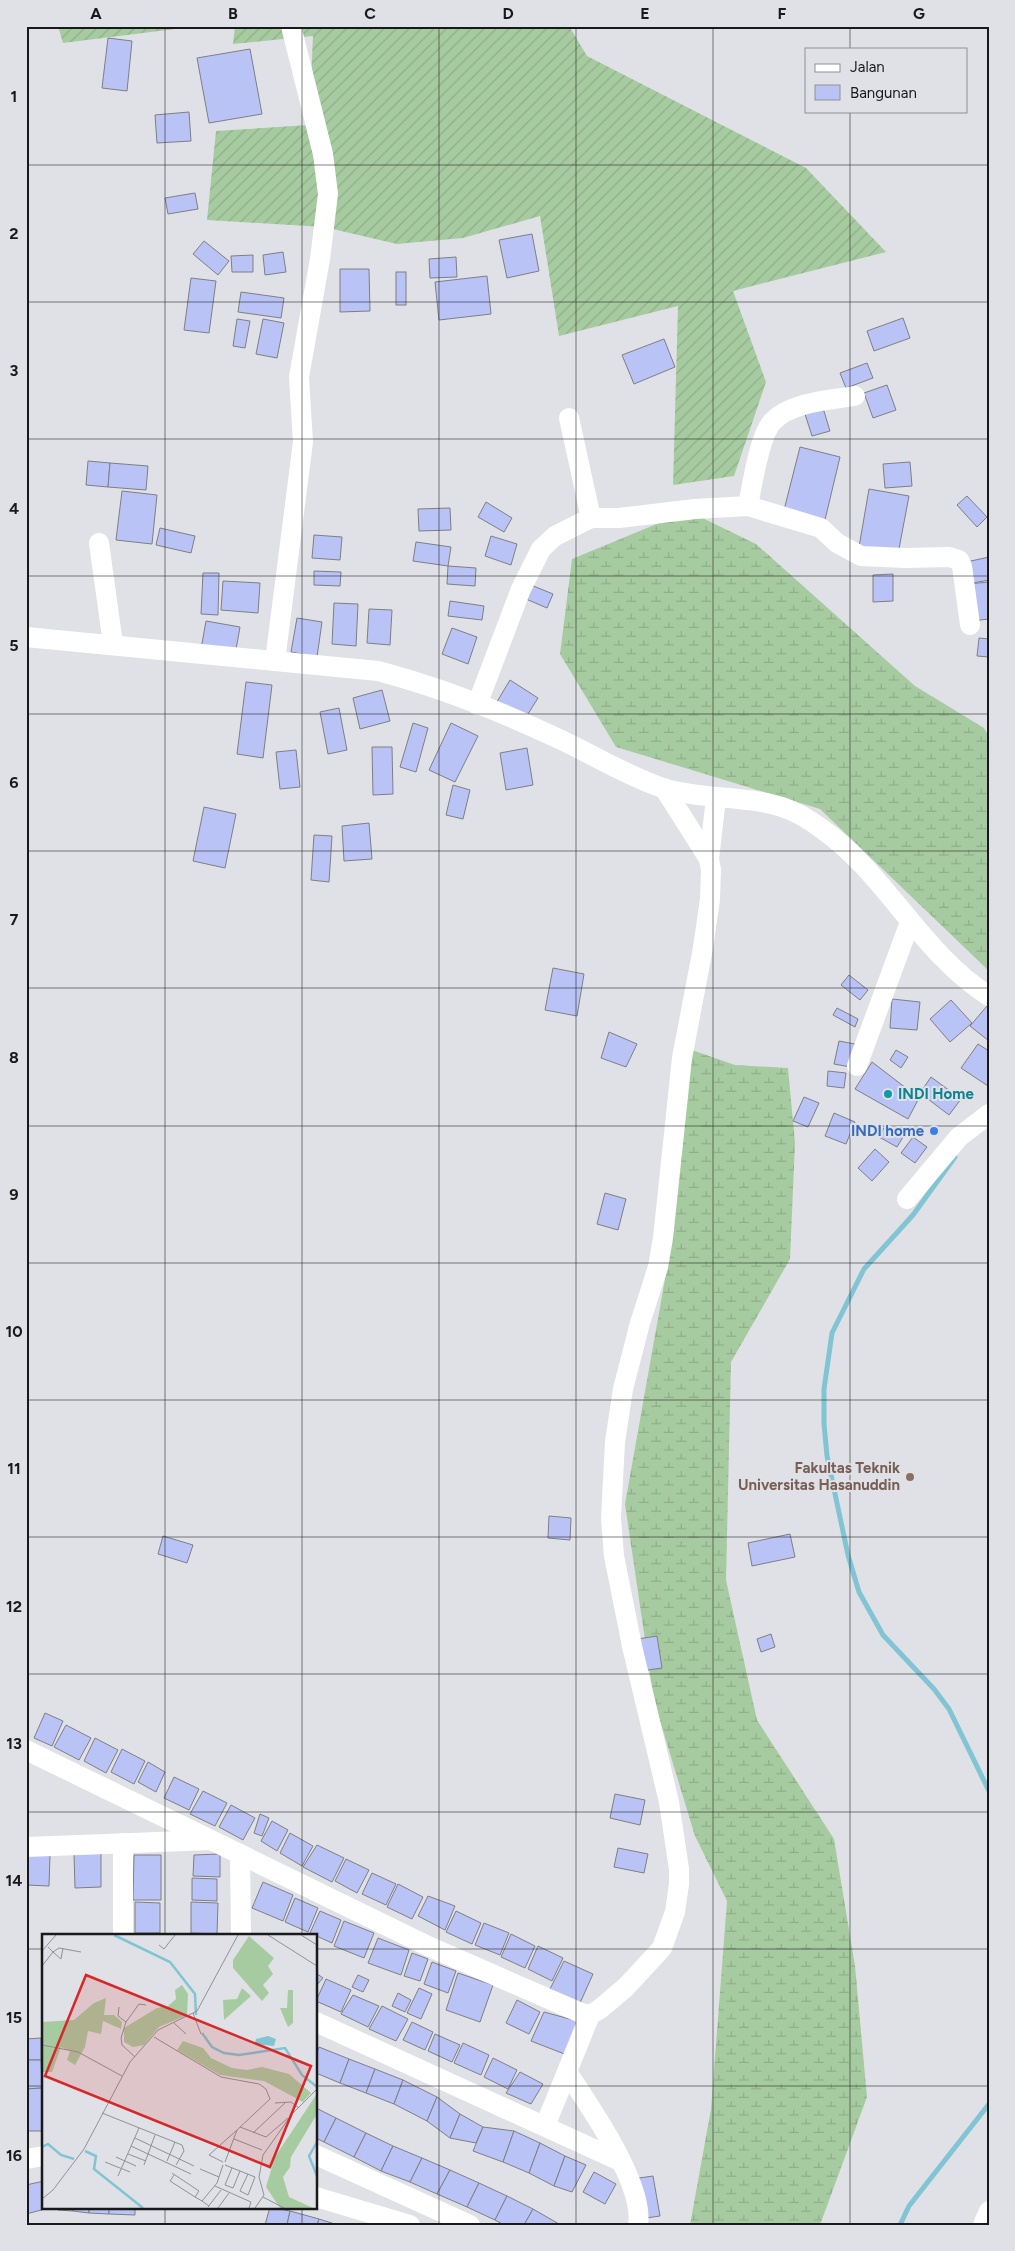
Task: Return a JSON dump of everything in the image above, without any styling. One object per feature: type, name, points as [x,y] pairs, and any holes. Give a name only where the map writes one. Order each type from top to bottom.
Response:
[{"type":"street","points":[[275,661],[303,442],[299,377],[320,259],[328,194],[323,154],[291,26]]},
{"type":"street","points":[[748,506],[758,457],[771,423],[792,409],[808,403],[855,396]]},
{"type":"street","points":[[569,418],[591,518]]},
{"type":"street","points":[[477,705],[521,589],[541,549],[555,536],[591,518],[619,518],[695,509],[748,506],[821,528],[837,543],[860,556],[906,558],[938,556],[955,558],[959,560],[962,566],[970,625]]},
{"type":"street","points":[[99,543],[113,644]]},
{"type":"street","points":[[26,637],[378,671],[430,685],[550,734],[664,788],[716,798],[764,802],[783,807],[814,823],[852,854],[955,971],[989,996]]},
{"type":"street","points":[[26,1750],[430,1947],[581,2013],[590,2014],[600,2009],[626,1987],[662,1948],[674,1912],[679,1884],[679,1869],[669,1802],[632,1646],[614,1556],[611,1518],[615,1442],[623,1389],[640,1323],[658,1267],[664,1238],[682,1058],[703,948],[710,899],[711,870],[708,859],[664,788]]},
{"type":"street","points":[[708,859],[716,798]]},
{"type":"street","points":[[857,1066],[910,922]]},
{"type":"street","points":[[907,1199],[959,1137],[989,1114]]},
{"type":"street","points":[[26,1847],[211,1840]]},
{"type":"street","points":[[123,1843],[123,1934]]},
{"type":"street","points":[[240,1854],[241,1934]]},
{"type":"street","points":[[545,2126],[590,2014]]},
{"type":"street","points":[[318,2023],[620,2161]]},
{"type":"street","points":[[567,2072],[604,2131],[627,2174],[637,2203],[638,2225]]},
{"type":"street","points":[[26,2158],[42,2156]]},
{"type":"street","points":[[318,2156],[470,2225]]},
{"type":"street","points":[[318,2198],[410,2225]]},
{"type":"street","points":[[983,2225],[989,2211]]},
{"type":"green space","points":[[58,26],[199,26],[63,43]]},
{"type":"green space","points":[[235,26],[569,26],[587,56],[806,168],[886,252],[733,291],[766,382],[734,476],[673,485],[678,306],[559,336],[540,216],[463,238],[397,244],[324,227],[207,220],[216,131],[309,125],[313,36],[233,44]]},
{"type":"green space","points":[[688,511],[756,544],[915,686],[984,728],[989,737],[989,971],[820,809],[616,747],[560,654],[572,559]]},
{"type":"green space","points":[[686,1048],[735,1065],[788,1068],[795,1143],[790,1259],[731,1362],[726,1580],[757,1720],[834,1839],[855,1966],[867,2097],[820,2225],[690,2225],[711,2109],[727,1901],[695,1836],[654,1701],[625,1504],[673,1234]]},
{"type":"building","points":[[108,38],[132,41],[127,91],[102,88]]},
{"type":"building","points":[[250,49],[262,114],[209,123],[197,58]]},
{"type":"building","points":[[189,112],[191,141],[157,143],[155,115]]},
{"type":"building","points":[[195,193],[198,209],[168,214],[165,198]]},
{"type":"building","points":[[532,234],[539,271],[507,278],[499,240]]},
{"type":"building","points":[[204,241],[229,261],[218,275],[193,254]]},
{"type":"building","points":[[283,252],[286,272],[265,275],[263,255]]},
{"type":"building","points":[[253,255],[253,272],[232,272],[231,256]]},
{"type":"building","points":[[456,257],[457,277],[430,278],[429,259]]},
{"type":"building","points":[[340,269],[369,269],[370,311],[340,312]]},
{"type":"building","points":[[396,272],[406,272],[406,305],[396,305]]},
{"type":"building","points":[[487,276],[491,314],[439,320],[435,282]]},
{"type":"building","points":[[191,278],[216,281],[209,333],[184,330]]},
{"type":"building","points":[[241,292],[284,298],[281,318],[238,312]]},
{"type":"building","points":[[903,318],[910,338],[874,351],[867,331]]},
{"type":"building","points":[[237,319],[250,321],[245,348],[233,346]]},
{"type":"building","points":[[263,319],[284,323],[277,358],[256,354]]},
{"type":"building","points":[[664,339],[675,367],[634,384],[622,355]]},
{"type":"building","points":[[867,363],[873,378],[846,388],[840,373]]},
{"type":"building","points":[[887,385],[896,410],[873,418],[864,393]]},
{"type":"building","points":[[823,408],[830,431],[812,436],[805,414]]},
{"type":"building","points":[[800,447],[840,457],[824,524],[783,514]]},
{"type":"building","points":[[88,461],[110,463],[108,487],[86,485]]},
{"type":"building","points":[[910,462],[912,486],[885,488],[883,464]]},
{"type":"building","points":[[110,463],[148,466],[146,490],[108,487]]},
{"type":"building","points":[[869,489],[909,496],[898,554],[859,547]]},
{"type":"building","points":[[122,491],[157,495],[152,544],[116,540]]},
{"type":"building","points":[[967,496],[987,517],[977,527],[957,505]]},
{"type":"building","points":[[486,502],[512,518],[504,532],[478,517]]},
{"type":"building","points":[[450,508],[451,530],[419,531],[418,509]]},
{"type":"building","points":[[160,528],[195,536],[191,553],[156,545]]},
{"type":"building","points":[[314,535],[342,537],[340,560],[312,558]]},
{"type":"building","points":[[491,536],[517,544],[511,565],[485,556]]},
{"type":"building","points":[[416,542],[451,547],[448,566],[413,561]]},
{"type":"building","points":[[989,557],[989,580],[967,584],[962,563]]},
{"type":"building","points":[[448,566],[476,568],[475,586],[447,584]]},
{"type":"building","points":[[314,571],[341,572],[340,586],[314,585]]},
{"type":"building","points":[[203,573],[219,573],[218,615],[201,614]]},
{"type":"building","points":[[893,574],[893,601],[873,602],[873,575]]},
{"type":"building","points":[[223,581],[260,583],[258,613],[221,610]]},
{"type":"building","points":[[989,582],[989,619],[972,621],[967,584]]},
{"type":"building","points":[[531,585],[553,594],[547,608],[526,599]]},
{"type":"building","points":[[450,601],[484,606],[482,620],[448,616]]},
{"type":"building","points":[[334,603],[358,604],[356,646],[332,644]]},
{"type":"building","points":[[369,609],[392,610],[390,645],[367,643]]},
{"type":"building","points":[[297,618],[322,622],[317,657],[291,652]]},
{"type":"building","points":[[206,621],[240,627],[235,655],[201,649]]},
{"type":"building","points":[[452,628],[477,637],[468,664],[442,654]]},
{"type":"building","points":[[979,638],[989,639],[989,657],[977,656]]},
{"type":"building","points":[[510,680],[538,698],[523,722],[495,705]]},
{"type":"building","points":[[246,682],[272,685],[263,758],[237,754]]},
{"type":"building","points":[[382,690],[390,721],[360,729],[353,698]]},
{"type":"building","points":[[339,708],[347,750],[328,754],[320,712]]},
{"type":"building","points":[[413,723],[428,728],[416,772],[400,767]]},
{"type":"building","points":[[451,723],[478,736],[455,782],[429,770]]},
{"type":"building","points":[[372,747],[392,747],[393,794],[373,795]]},
{"type":"building","points":[[527,748],[533,785],[506,790],[500,753]]},
{"type":"building","points":[[296,750],[300,787],[280,789],[276,752]]},
{"type":"building","points":[[453,785],[470,790],[463,819],[446,815]]},
{"type":"building","points":[[204,807],[236,814],[225,868],[193,861]]},
{"type":"building","points":[[369,823],[372,859],[344,861],[342,826]]},
{"type":"building","points":[[314,835],[332,836],[329,882],[311,880]]},
{"type":"building","points":[[553,968],[584,974],[577,1016],[545,1010]]},
{"type":"building","points":[[849,975],[868,990],[860,1000],[841,985]]},
{"type":"building","points":[[892,999],[920,1002],[917,1030],[890,1028]]},
{"type":"building","points":[[951,1000],[972,1023],[950,1042],[930,1019]]},
{"type":"building","points":[[987,1006],[989,1008],[989,1041],[970,1026]]},
{"type":"building","points":[[837,1008],[858,1019],[855,1027],[833,1015]]},
{"type":"building","points":[[609,1032],[637,1044],[626,1067],[601,1058]]},
{"type":"building","points":[[839,1041],[860,1045],[856,1068],[834,1064]]},
{"type":"building","points":[[978,1044],[989,1051],[988,1086],[961,1068]]},
{"type":"building","points":[[896,1050],[908,1057],[901,1068],[890,1060]]},
{"type":"building","name":"INDI Home","points":[[872,1062],[919,1098],[908,1119],[855,1089]]},
{"type":"building","points":[[828,1071],[846,1073],[844,1088],[827,1086]]},
{"type":"building","points":[[931,1077],[961,1099],[949,1115],[920,1093]]},
{"type":"building","points":[[804,1097],[819,1103],[808,1127],[793,1121]]},
{"type":"building","points":[[834,1113],[855,1122],[846,1144],[825,1136]]},
{"type":"building","points":[[885,1126],[903,1137],[897,1147],[879,1137]]},
{"type":"building","points":[[913,1137],[927,1147],[915,1163],[901,1153]]},
{"type":"building","points":[[875,1149],[889,1162],[872,1181],[858,1168]]},
{"type":"building","points":[[605,1193],[626,1199],[618,1230],[597,1224]]},
{"type":"building","points":[[549,1516],[571,1518],[570,1540],[548,1538]]},
{"type":"building","points":[[790,1534],[795,1557],[752,1566],[748,1543]]},
{"type":"building","points":[[163,1536],[193,1545],[187,1563],[158,1554]]},
{"type":"building","points":[[771,1634],[775,1647],[761,1652],[757,1639]]},
{"type":"building","points":[[657,1636],[662,1668],[641,1671],[637,1639]]},
{"type":"building","points":[[45,1713],[63,1721],[52,1746],[34,1738]]},
{"type":"building","points":[[66,1725],[91,1738],[79,1760],[54,1747]]},
{"type":"building","points":[[95,1738],[118,1750],[106,1773],[84,1761]]},
{"type":"building","points":[[122,1749],[145,1761],[134,1784],[111,1772]]},
{"type":"building","points":[[148,1762],[165,1772],[156,1792],[138,1782]]},
{"type":"building","points":[[174,1777],[199,1789],[189,1810],[164,1798]]},
{"type":"building","points":[[203,1791],[227,1803],[215,1826],[190,1814]]},
{"type":"building","points":[[615,1794],[645,1800],[640,1825],[610,1818]]},
{"type":"building","points":[[231,1805],[255,1818],[243,1840],[219,1827]]},
{"type":"building","points":[[260,1814],[269,1818],[262,1836],[254,1833]]},
{"type":"building","points":[[272,1821],[288,1830],[277,1851],[261,1841]]},
{"type":"building","points":[[290,1833],[313,1846],[302,1866],[280,1853]]},
{"type":"building","points":[[317,1845],[344,1858],[332,1882],[303,1867]]},
{"type":"building","points":[[618,1848],[648,1854],[644,1873],[614,1867]]},
{"type":"building","points":[[74,1853],[101,1853],[101,1887],[75,1888]]},
{"type":"building","points":[[26,1854],[50,1855],[49,1886],[26,1885]]},
{"type":"building","points":[[220,1854],[220,1877],[193,1876],[194,1855]]},
{"type":"building","points":[[134,1855],[161,1855],[161,1900],[133,1900]]},
{"type":"building","points":[[346,1859],[369,1870],[357,1893],[335,1881]]},
{"type":"building","points":[[372,1873],[396,1884],[386,1905],[362,1894]]},
{"type":"building","points":[[192,1878],[217,1879],[217,1901],[192,1900]]},
{"type":"building","points":[[263,1882],[293,1895],[283,1921],[252,1908]]},
{"type":"building","points":[[398,1884],[423,1897],[412,1919],[387,1907]]},
{"type":"building","points":[[428,1896],[455,1906],[445,1930],[418,1916]]},
{"type":"building","points":[[295,1898],[318,1908],[308,1932],[285,1922]]},
{"type":"building","points":[[135,1902],[160,1903],[160,1933],[135,1933]]},
{"type":"building","points":[[191,1902],[218,1903],[217,1934],[191,1933]]},
{"type":"building","points":[[320,1911],[341,1920],[332,1943],[318,1937],[318,1934],[310,1933]]},
{"type":"building","points":[[456,1911],[481,1923],[472,1944],[446,1932]]},
{"type":"building","points":[[344,1921],[374,1933],[364,1958],[334,1946]]},
{"type":"building","points":[[484,1923],[509,1933],[500,1955],[475,1945]]},
{"type":"building","points":[[511,1934],[535,1946],[525,1968],[501,1957]]},
{"type":"building","points":[[378,1938],[409,1950],[401,1975],[368,1963]]},
{"type":"building","points":[[538,1946],[563,1958],[552,1981],[528,1969]]},
{"type":"building","points":[[412,1953],[428,1959],[420,1981],[404,1976]]},
{"type":"building","points":[[564,1961],[593,1974],[580,2003],[550,1989]]},
{"type":"building","points":[[432,1962],[456,1971],[448,1993],[424,1984]]},
{"type":"building","points":[[458,1973],[493,1985],[480,2022],[446,2010]]},
{"type":"building","points":[[318,1974],[323,1978],[318,1984]]},
{"type":"building","points":[[358,1975],[369,1980],[363,1992],[352,1987]]},
{"type":"building","points":[[326,1979],[351,1990],[341,2012],[318,2002],[318,1997]]},
{"type":"building","points":[[419,1988],[432,1994],[421,2019],[407,2013]]},
{"type":"building","points":[[398,1993],[411,2000],[405,2012],[392,2006]]},
{"type":"building","points":[[353,1995],[379,2006],[368,2027],[341,2014]]},
{"type":"building","points":[[517,2000],[540,2012],[529,2034],[506,2023]]},
{"type":"building","points":[[382,2006],[408,2019],[396,2041],[369,2029]]},
{"type":"building","points":[[544,2012],[577,2021],[567,2055],[531,2041]]},
{"type":"building","points":[[412,2022],[433,2032],[425,2050],[403,2040]]},
{"type":"building","points":[[435,2034],[460,2045],[452,2062],[428,2051]]},
{"type":"building","points":[[41,2038],[41,2060],[26,2060],[26,2039]]},
{"type":"building","points":[[463,2043],[489,2055],[481,2075],[454,2063]]},
{"type":"building","points":[[319,2047],[349,2059],[340,2083],[318,2074]]},
{"type":"building","points":[[493,2058],[517,2070],[508,2089],[484,2077]]},
{"type":"building","points":[[349,2059],[375,2069],[366,2093],[340,2083]]},
{"type":"building","points":[[26,2060],[41,2060],[42,2088],[26,2089]]},
{"type":"building","points":[[375,2069],[403,2080],[394,2104],[366,2093]]},
{"type":"building","points":[[520,2072],[543,2084],[531,2104],[506,2093]]},
{"type":"building","points":[[403,2080],[437,2097],[427,2121],[394,2104]]},
{"type":"building","points":[[42,2088],[42,2131],[26,2131],[26,2089]]},
{"type":"building","points":[[437,2097],[460,2114],[450,2138],[427,2121]]},
{"type":"building","points":[[318,2109],[336,2118],[324,2142],[318,2139]]},
{"type":"building","points":[[460,2114],[483,2127],[476,2143],[450,2138]]},
{"type":"building","points":[[336,2118],[366,2133],[354,2157],[324,2142]]},
{"type":"building","points":[[483,2127],[514,2131],[503,2162],[473,2151]]},
{"type":"building","points":[[514,2131],[540,2143],[529,2173],[503,2162]]},
{"type":"building","points":[[366,2133],[393,2146],[381,2171],[354,2157]]},
{"type":"building","points":[[540,2143],[565,2156],[554,2186],[529,2173]]},
{"type":"building","points":[[393,2146],[422,2158],[410,2182],[381,2171]]},
{"type":"building","points":[[565,2156],[586,2165],[572,2192],[554,2186]]},
{"type":"building","points":[[422,2158],[450,2170],[437,2194],[410,2182]]},
{"type":"building","points":[[450,2170],[479,2183],[467,2207],[437,2194]]},
{"type":"building","points":[[594,2172],[616,2184],[605,2204],[583,2192]]},
{"type":"building","points":[[653,2176],[660,2216],[646,2218],[639,2178]]},
{"type":"building","points":[[42,2181],[42,2208],[49,2208],[26,2214],[26,2185]]},
{"type":"building","points":[[479,2183],[507,2196],[495,2220],[467,2207]]},
{"type":"building","points":[[507,2196],[533,2209],[524,2225],[504,2225],[495,2220]]},
{"type":"building","points":[[58,2208],[73,2208],[73,2211],[58,2210]]},
{"type":"building","points":[[73,2208],[89,2208],[89,2213],[73,2211]]},
{"type":"building","points":[[89,2208],[109,2208],[109,2214],[89,2213]]},
{"type":"building","points":[[109,2208],[135,2208],[135,2215],[109,2214]]},
{"type":"building","points":[[270,2208],[290,2211],[287,2225],[265,2225]]},
{"type":"building","points":[[533,2209],[559,2224],[524,2225]]},
{"type":"building","points":[[290,2211],[319,2219],[317,2225],[287,2225]]},
{"type":"building","points":[[319,2219],[338,2225],[317,2225]]},
{"type":"waterway","points":[[955,1157],[913,1215],[864,1269],[832,1333],[824,1389],[824,1424],[827,1456],[848,1555],[859,1592],[883,1635],[934,1689],[949,1709],[989,1791]]},
{"type":"waterway","points":[[900,2225],[909,2206],[989,2104]]},
{"type":"place","name":"INDI Home","points":[[888,1094]]},
{"type":"place","name":"INDI home","points":[[934,1131]]},
{"type":"place","name":"Fakultas Teknik Universitas Hasanuddin","points":[[910,1477]]}]
